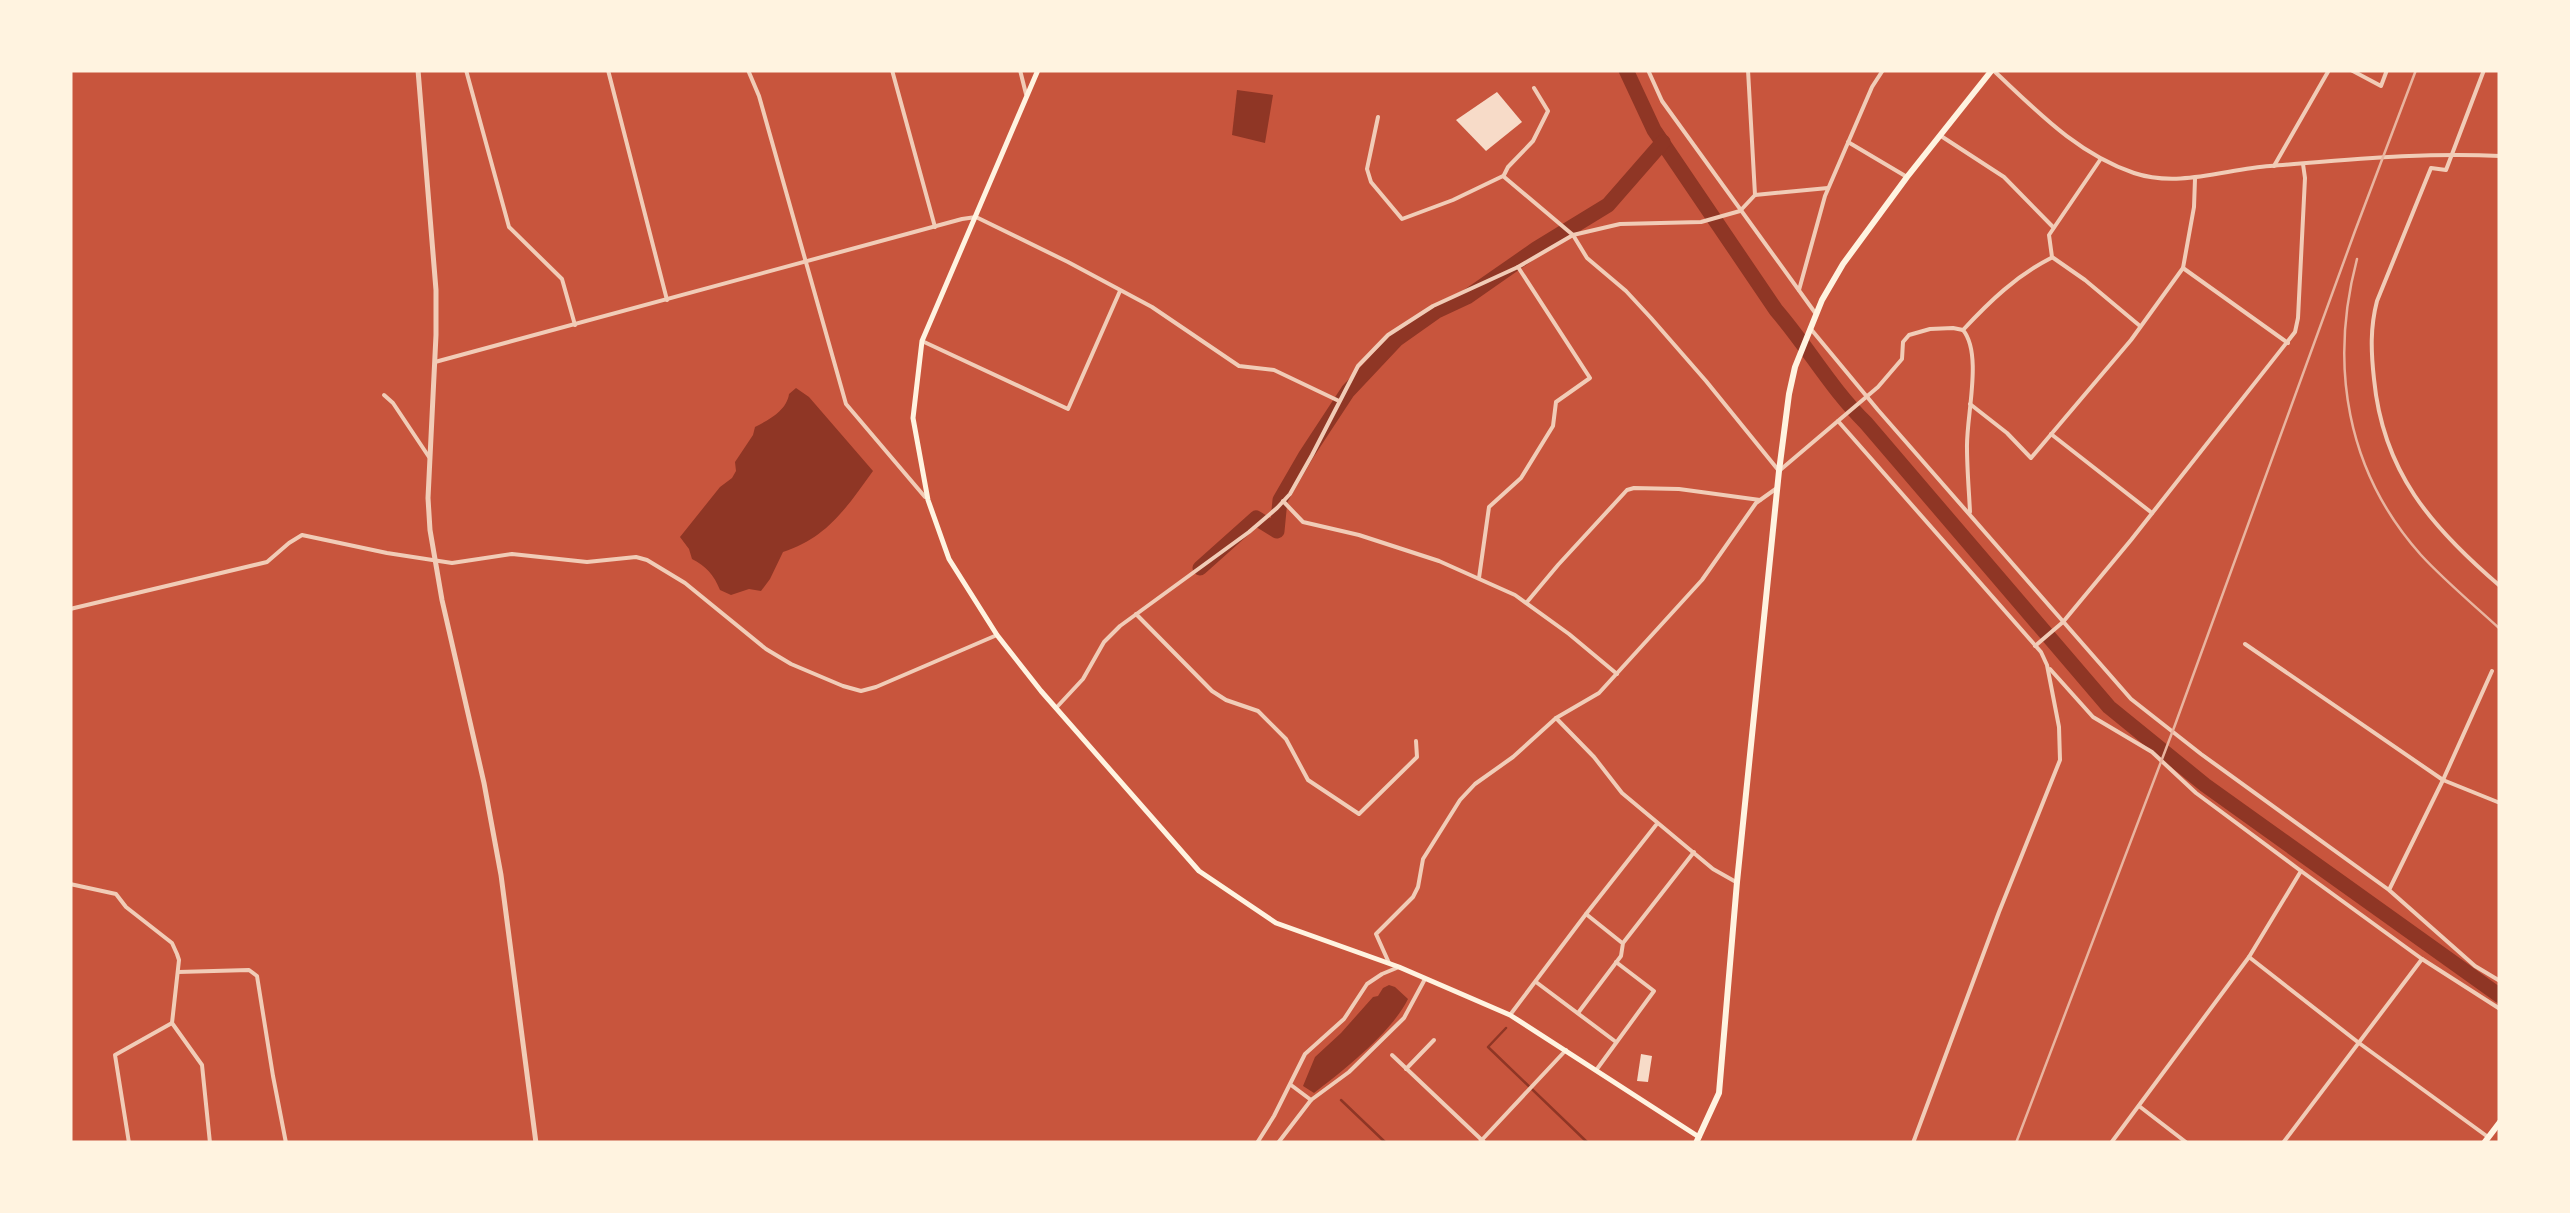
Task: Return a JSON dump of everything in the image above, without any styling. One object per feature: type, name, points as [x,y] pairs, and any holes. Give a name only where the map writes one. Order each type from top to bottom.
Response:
[{"type":"highway","points":[[1698,1140],[1719,1093],[1777,488],[1795,367],[1816,314],[1843,264],[1993,70]]},
{"type":"highway","points":[[2486,1140],[2500,1122]]},
{"type":"main road","points":[[1038,70],[922,341],[912,418],[928,500],[949,558],[997,635],[1199,871],[1276,924],[1399,966],[1510,1015],[1698,1140]]},
{"type":"street","points":[[418,70],[436,290],[428,498],[434,560],[501,875],[536,1143]]},
{"type":"street","points":[[466,70],[509,227],[562,280],[575,326]]},
{"type":"street","points":[[608,70],[667,300]]},
{"type":"street","points":[[748,70],[759,96],[846,404],[928,500]]},
{"type":"street","points":[[892,70],[935,226]]},
{"type":"street","points":[[1020,70],[1027,96]]},
{"type":"street","points":[[1648,70],[1662,101],[1738,212],[1816,314]]},
{"type":"street","points":[[1748,70],[1755,195]]},
{"type":"street","points":[[1799,290],[1828,188],[1883,70]]},
{"type":"street","points":[[1993,70],[2086,151],[2139,175],[2195,177],[2386,156],[2500,156]]},
{"type":"street","points":[[2274,166],[2328,70]]},
{"type":"street","points":[[2351,70],[2381,86],[2387,70]]},
{"type":"street","points":[[2484,70],[2446,170],[2431,168],[2377,301],[2372,323],[2376,398],[2392,457],[2427,513],[2500,586]]},
{"type":"street","points":[[1378,117],[1367,169],[1371,182],[1402,219],[1503,176],[1533,141],[1548,111],[1534,88]]},
{"type":"street","points":[[1940,136],[2004,176],[2053,227]]},
{"type":"street","points":[[1848,142],[1908,177]]},
{"type":"street","points":[[2100,159],[2049,234],[2052,258],[2140,326]]},
{"type":"street","points":[[2037,645],[2061,624],[2288,342],[2298,318],[2303,164]]},
{"type":"street","points":[[1503,176],[1574,235],[1587,258],[1651,318],[1779,471],[1864,398],[1902,359],[1903,342],[1908,336],[1930,330],[1963,330],[1972,354],[1967,451],[1970,516]]},
{"type":"street","points":[[1970,404],[2007,432],[2031,458],[2131,340],[2183,268],[2195,177]]},
{"type":"street","points":[[1056,708],[1083,679],[1104,642],[1136,614],[1250,532],[1283,501],[1358,366],[1388,335],[1434,306],[1518,268],[1574,235],[1620,224],[1701,222],[1738,212],[1755,195],[1828,188]]},
{"type":"street","points":[[435,362],[976,217],[1152,306],[1240,366],[1274,370],[1340,401]]},
{"type":"street","points":[[1963,330],[1996,295],[2026,271],[2052,258]]},
{"type":"street","points":[[1479,578],[1489,507],[1521,478],[1553,426],[1556,402],[1590,378],[1518,268]]},
{"type":"street","points":[[2183,268],[2288,342]]},
{"type":"street","points":[[922,341],[1068,409],[1120,290]]},
{"type":"street","points":[[1810,328],[1864,398],[2131,699],[2389,890],[2475,966],[2500,981]]},
{"type":"street","points":[[384,395],[393,402],[430,457]]},
{"type":"street","points":[[1839,420],[2037,645],[2047,665],[2093,717],[2152,752],[2196,793],[2301,871],[2422,959],[2500,1009]]},
{"type":"street","points":[[2051,434],[2152,513]]},
{"type":"street","points":[[1389,963],[1376,934],[1413,897],[1423,859],[1454,809],[1476,784],[1556,718],[1598,694],[1702,580],[1749,512],[1777,488]]},
{"type":"street","points":[[1527,602],[1627,490],[1679,489],[1760,500]]},
{"type":"street","points":[[1283,501],[1303,522],[1439,561],[1527,602],[1618,674]]},
{"type":"street","points":[[70,609],[267,562],[302,536],[452,563],[512,554],[587,562],[636,557],[647,560],[685,583],[766,650],[804,670],[861,690],[997,635]]},
{"type":"street","points":[[1136,614],[1212,691],[1258,711],[1286,739],[1308,780],[1360,814],[1418,757],[1416,740]]},
{"type":"street","points":[[2245,644],[2443,780],[2500,804]]},
{"type":"street","points":[[1913,1143],[2060,760],[2059,727],[2047,665]]},
{"type":"street","points":[[2389,890],[2492,671]]},
{"type":"street","points":[[1556,718],[1622,793],[1726,878],[1737,882]]},
{"type":"street","points":[[1510,1015],[1657,824]]},
{"type":"street","points":[[1578,1013],[1621,956],[1623,943],[1694,852]]},
{"type":"street","points":[[2112,1143],[2248,956],[2301,871]]},
{"type":"street","points":[[70,884],[116,894],[126,907],[172,943],[179,960],[172,1023],[202,1065],[210,1143]]},
{"type":"street","points":[[1586,914],[1623,943]]},
{"type":"street","points":[[2248,956],[2486,1140]]},
{"type":"street","points":[[2283,1143],[2422,959]]},
{"type":"street","points":[[1596,1070],[1654,992],[1616,962]]},
{"type":"street","points":[[1257,1143],[1305,1054],[1344,1020],[1367,984],[1399,966]]},
{"type":"street","points":[[178,972],[249,970],[256,976],[286,1143]]},
{"type":"street","points":[[1281,1142],[1311,1100],[1349,1072],[1404,1018],[1424,979]]},
{"type":"street","points":[[1536,982],[1617,1042]]},
{"type":"street","points":[[129,1143],[115,1055],[172,1023]]},
{"type":"street","points":[[1406,1068],[1434,1040]]},
{"type":"street","points":[[1392,1055],[1482,1142],[1566,1050]]},
{"type":"street","points":[[1291,1085],[1311,1100]]},
{"type":"street","points":[[2139,1106],[2187,1143]]},
{"type":"street","points":[[1698,1140],[1707,1143]]},
{"type":"shaded area","points":[[1237,90],[1273,95],[1265,143],[1232,135]]},
{"type":"shaded area","points":[[796,388],[809,397],[873,471],[824,530],[783,552],[761,591],[749,589],[731,595],[720,590],[709,572],[692,559],[680,537],[720,487],[732,478],[735,462],[755,427],[781,410]]},
{"type":"shaded area","points":[[1389,985],[1408,999],[1390,1025],[1314,1093],[1303,1086],[1315,1057]]},
{"type":"building","points":[[1497,92],[1522,122],[1486,151],[1456,120]]},
{"type":"building","points":[[1641,1054],[1652,1056],[1648,1082],[1637,1081]]},
{"type":"waterway","points":[[1626,70],[1654,130],[1776,310],[1853,410],[2109,707],[2205,785],[2500,996]]},
{"type":"waterway","points":[[1200,568],[1256,518],[1277,531],[1280,500],[1306,455],[1348,391],[1396,340],[1608,205],[1663,142]]},
{"type":"waterway","points":[[1506,1028],[1488,1047],[1588,1143]]},
{"type":"waterway","points":[[1341,1100],[1386,1143]]},
{"type":"railway","points":[[2016,1143],[2416,70]]},
{"type":"railway","points":[[2357,259],[2345,338],[2345,377],[2360,452],[2375,488],[2421,555],[2500,629]]}]
